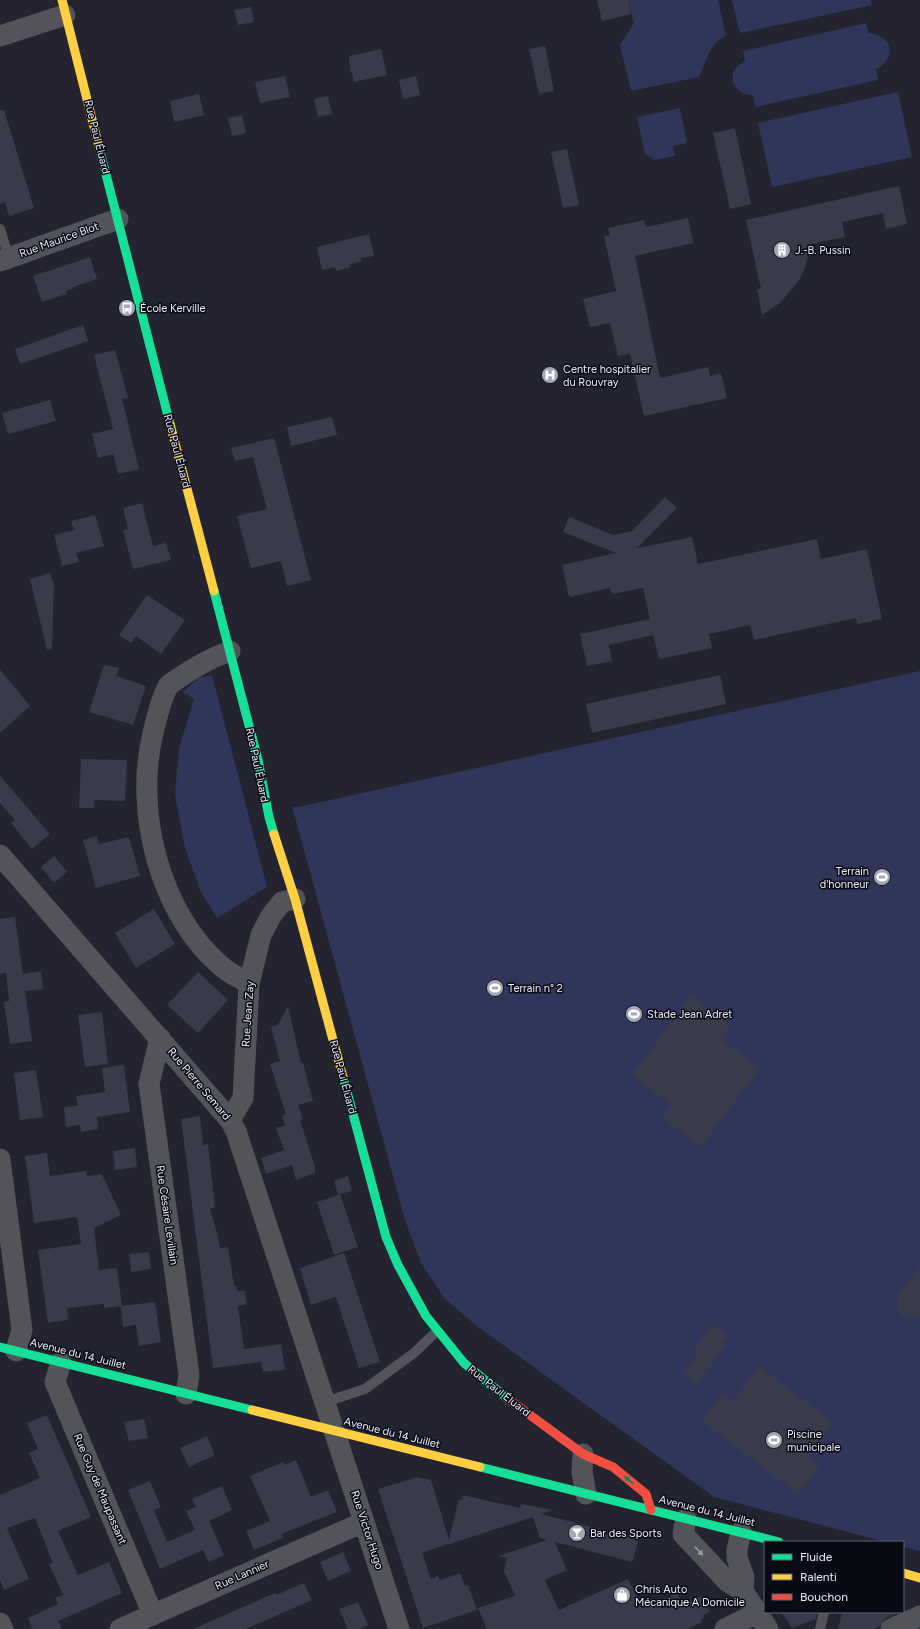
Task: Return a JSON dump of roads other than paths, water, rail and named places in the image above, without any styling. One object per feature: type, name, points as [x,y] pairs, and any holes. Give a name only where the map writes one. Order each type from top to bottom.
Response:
[{"type":"street","points":[[0,36],[63,7]]},
{"type":"street","name":"Rue Paul Éluard","points":[[63,7],[258,760],[269,817],[295,899],[386,1237],[413,1294],[426,1316],[437,1332],[464,1363],[489,1385],[583,1454],[619,1471],[646,1494],[651,1510]]},
{"type":"street","name":"Rue Maurice Blot","points":[[4,260],[118,219]]},
{"type":"street","points":[[230,651],[212,657],[195,666],[170,685],[157,715],[147,756],[147,811],[152,845],[170,896],[194,937],[221,966],[249,984]]},
{"type":"street","name":"Rue Pierre Semard","points":[[0,854],[230,1120],[236,1131],[335,1431]]},
{"type":"street","name":"Rue Jean Zay","points":[[230,1120],[243,1098],[249,984],[261,935],[271,916],[282,902],[295,899]]},
{"type":"street","name":"Rue Césaire Levillain","points":[[160,1038],[149,1084],[189,1375],[186,1394]]},
{"type":"street","points":[[0,1159],[22,1330],[8,1349]]},
{"type":"street","name":"Avenue du 14 Juillet","points":[[8,1349],[775,1541]]},
{"type":"street","name":"Rue Guy de Maupassant","points":[[61,1362],[55,1382],[153,1615]]},
{"type":"street","name":"Rue Victor Hugo","points":[[335,1431],[398,1629]]},
{"type":"street","points":[[583,1454],[582,1472],[586,1494]]},
{"type":"street","points":[[686,1519],[683,1534],[727,1581],[743,1591],[763,1621],[725,1629]]},
{"type":"street","name":"Rue Lannier","points":[[120,1629],[364,1522]]},
{"type":"street","points":[[741,1532],[737,1550],[737,1558],[744,1577],[743,1591]]},
{"type":"street","points":[[904,1573],[920,1578]]},
{"type":"street","points":[[891,1629],[920,1616]]},
{"type":"street","points":[[0,1623],[3,1629]]},
{"type":"lane","points":[[0,229],[4,260]]},
{"type":"lane","points":[[325,1402],[365,1389],[414,1353],[437,1332]]},
{"type":"lane","points":[[820,1629],[824,1613]]},
{"type":"place","name":"J.-B. Pussin","points":[[782,250]]},
{"type":"place","name":"École Kerville","points":[[127,308]]},
{"type":"place","name":"Centre hospitalier du Rouvray","points":[[550,375]]},
{"type":"place","name":"Terrain d'honneur","points":[[882,877]]},
{"type":"place","name":"Terrain n° 2","points":[[495,988]]},
{"type":"place","name":"Stade Jean Adret","points":[[634,1014]]},
{"type":"place","name":"Piscine municipale","points":[[774,1440]]},
{"type":"place","name":"Bar des Sports","points":[[577,1533]]},
{"type":"place","name":"Chris Auto Mécanique A Domicile","points":[[622,1595]]}]
